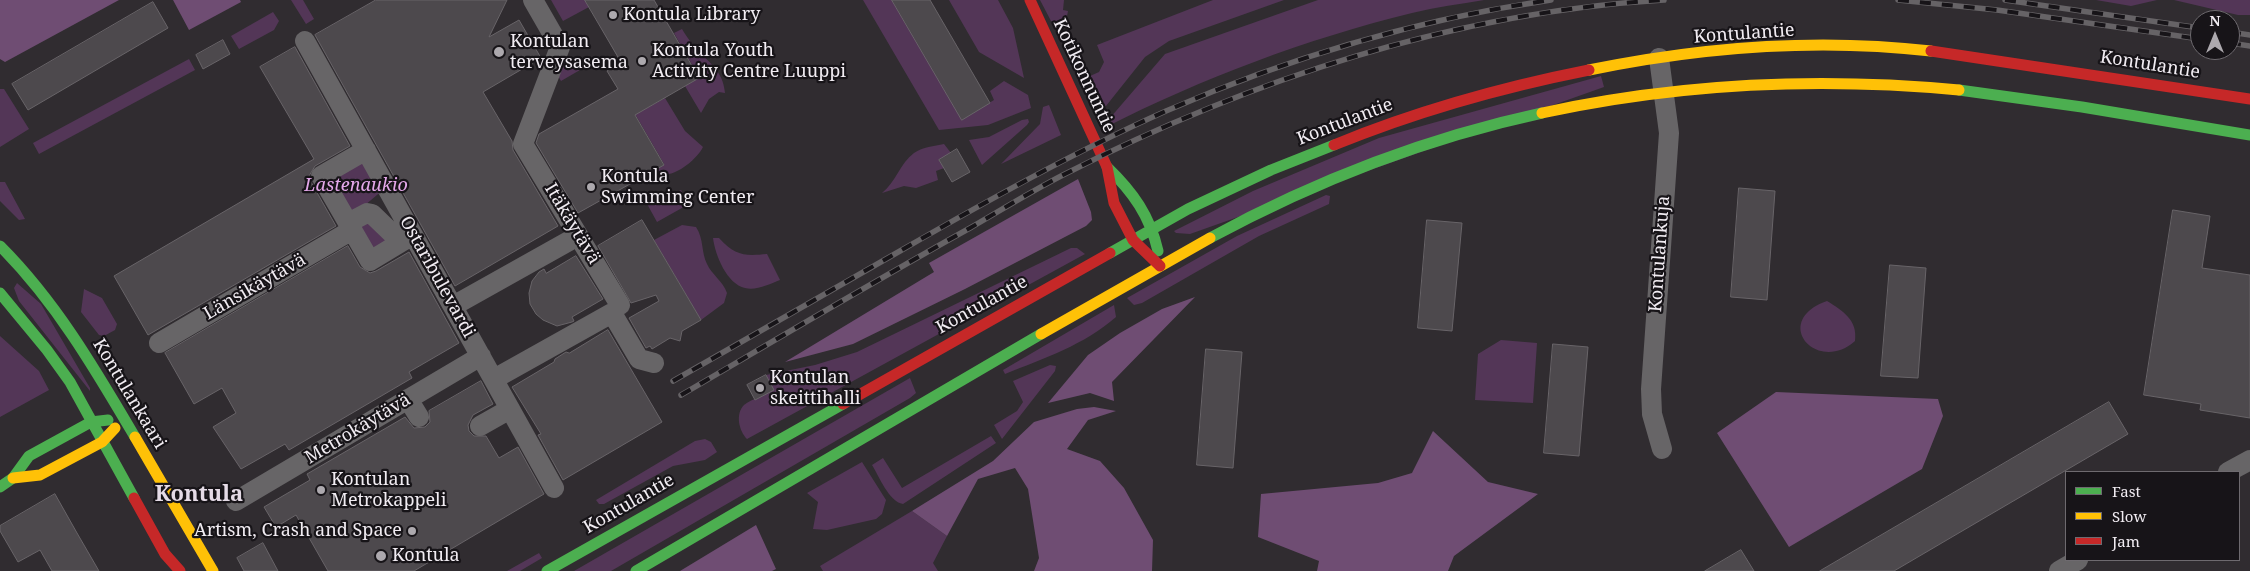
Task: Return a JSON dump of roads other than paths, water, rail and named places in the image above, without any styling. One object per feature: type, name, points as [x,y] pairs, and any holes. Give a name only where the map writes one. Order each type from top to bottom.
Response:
[{"type":"main road","name":"Kotikonnuntie","points":[[1030,0],[1077,106],[1107,167],[1114,203],[1133,240],[1160,266]]},
{"type":"main road","name":"Kontulantie","points":[[547,571],[1133,240],[1238,185],[1338,142],[1393,121],[1452,102],[1513,87],[1659,58],[1735,50],[1796,47],[1902,48],[2012,62],[2250,98]]},
{"type":"main road","points":[[636,571],[1214,235],[1298,194],[1357,169],[1411,149],[1526,116],[1611,98],[1664,90],[1801,82],[1908,85],[2011,96],[2250,135]]},
{"type":"main road","name":"Kotikonnuntie","points":[[1107,167],[1134,193],[1154,229],[1160,266]]},
{"type":"main road","name":"Kontulankaari","points":[[0,246],[29,276],[68,326],[213,571]]},
{"type":"main road","points":[[0,293],[70,382],[165,554],[180,571]]},
{"type":"main road","points":[[0,487],[13,478],[29,456],[91,422],[124,418]]},
{"type":"main road","points":[[13,478],[40,475],[102,442],[124,418]]},
{"type":"street","name":"Itäkäytävä","points":[[533,0],[560,47],[523,144],[550,182],[588,252],[620,305]]},
{"type":"street","name":"Ostaribulevardi","points":[[305,41],[388,190],[407,238],[453,306],[510,409],[538,468],[554,488]]},
{"type":"street","name":"Kontulankuja","points":[[1659,58],[1669,133],[1651,388],[1652,414],[1662,449]]},
{"type":"street","points":[[354,223],[367,213],[372,214],[407,238],[370,261],[354,223],[318,176],[366,150]]},
{"type":"street","name":"Länsikäytävä","points":[[159,343],[354,223],[388,190]]},
{"type":"street","points":[[453,306],[569,241]]},
{"type":"street","points":[[494,379],[612,313],[639,359],[654,363],[642,344]]},
{"type":"street","name":"Metrokäytävä","points":[[236,501],[481,356]]},
{"type":"street","points":[[408,399],[419,417]]},
{"type":"street","points":[[480,426],[510,409]]},
{"type":"street","points":[[2230,471],[2250,460]]},
{"type":"street","points":[[2058,571],[2076,561]]},
{"type":"railway","points":[[673,381],[998,196],[1064,160],[1166,111],[1259,74],[1403,29],[1502,8],[1551,0]]},
{"type":"railway","points":[[681,395],[1051,181],[1206,109],[1280,81],[1355,56],[1431,36],[1508,19],[1586,7],[1664,0]]},
{"type":"railway","points":[[1898,0],[1997,10],[2190,38]]},
{"type":"railway","points":[[2005,0],[2190,27]]},
{"type":"railway","points":[[2240,34],[2250,35]]},
{"type":"railway","points":[[2240,44],[2250,46]]},
{"type":"place","name":"Kontula Library","points":[[613,15]]},
{"type":"place","name":"Kontulan terveysasema","points":[[499,52]]},
{"type":"place","name":"Kontula Youth Activity Centre Luuppi","points":[[642,61]]},
{"type":"place","name":"Kontula Swimming Center","points":[[591,187]]},
{"type":"place","name":"Kontulan skeittihalli","points":[[760,388]]},
{"type":"place","name":"Kontulan Metrokappeli","points":[[321,490]]},
{"type":"place","name":"Artism, Crash and Space","points":[[412,531]]},
{"type":"place","name":"Kontula","points":[[381,556]]},
{"type":"district","name":"Kontula","points":[[199,495]]},
{"type":"park label","name":"Lastenaukio","points":[[356,186]]}]
